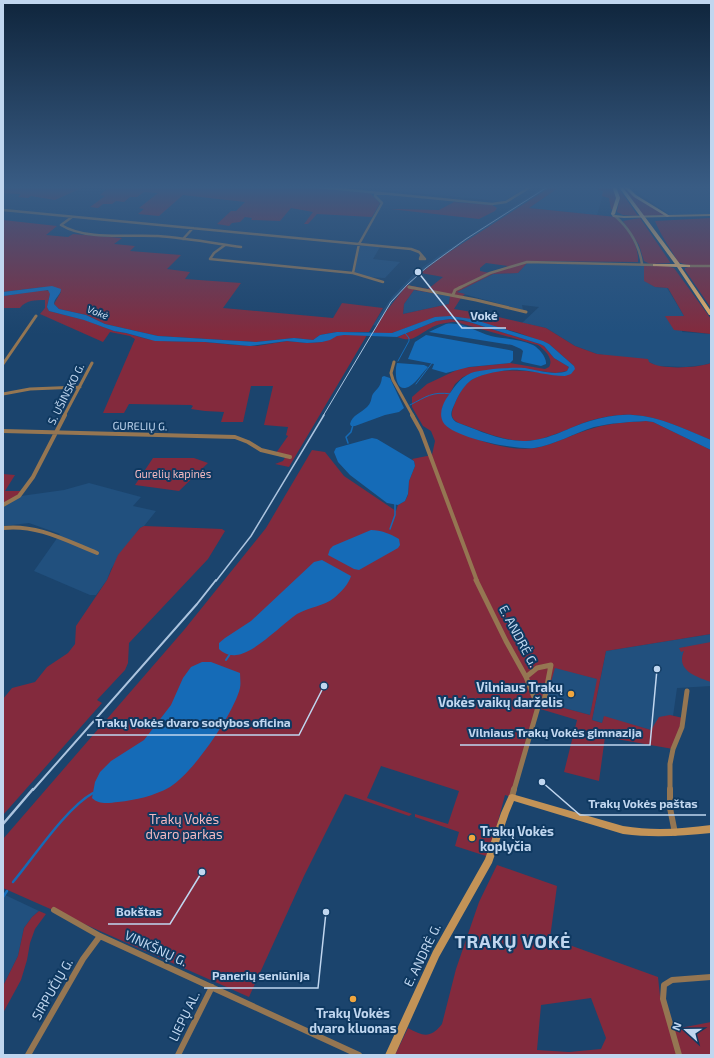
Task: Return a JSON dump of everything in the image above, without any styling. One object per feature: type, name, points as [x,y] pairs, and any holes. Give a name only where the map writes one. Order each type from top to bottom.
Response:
[{"type":"highway","points":[[655,235],[711,314]]},
{"type":"highway","points":[[654,265],[688,266]]},
{"type":"main road","points":[[512,797],[623,830],[644,834],[711,830]]},
{"type":"main road","name":"E. ANDRĖ G.","points":[[390,1055],[436,954],[489,860],[512,797]]},
{"type":"street","points":[[102,235],[156,236],[241,247]]},
{"type":"street","points":[[183,239],[186,235]]},
{"type":"street","points":[[269,235],[411,249],[419,252],[422,256]]},
{"type":"street","points":[[353,273],[359,244],[364,235]]},
{"type":"street","points":[[630,235],[638,247],[642,264]]},
{"type":"street","points":[[225,245],[214,253],[210,259],[353,273],[383,282]]},
{"type":"street","points":[[440,293],[455,290],[505,268],[527,262],[654,265]]},
{"type":"street","points":[[688,266],[711,266]]},
{"type":"street","points":[[409,287],[453,295],[526,312]]},
{"type":"street","points":[[453,295],[455,290]]},
{"type":"street","points":[[3,364],[36,316]]},
{"type":"street","name":"E. ANDRĖ G.","points":[[394,362],[391,369],[391,376],[423,434],[477,581],[503,636],[526,677],[538,707],[512,797]]},
{"type":"street","name":"S. UŠINSKO G.","points":[[3,505],[19,496],[33,477],[92,363]]},
{"type":"street","points":[[3,394],[30,389],[80,386]]},
{"type":"street","name":"GURELIŲ G.","points":[[3,431],[235,437],[248,442],[261,450],[290,457]]},
{"type":"street","points":[[3,528],[19,527],[44,532],[97,553]]},
{"type":"street","points":[[526,677],[532,670],[541,666],[551,665],[544,701],[538,707]]},
{"type":"street","points":[[675,833],[670,808],[670,764],[673,750],[682,727],[686,691]]},
{"type":"street","name":"VINKŠNŲ G.","points":[[54,910],[100,936],[359,1055]]},
{"type":"street","name":"SIRPUČIŲ G.","points":[[28,1055],[83,959],[100,936]]},
{"type":"street","points":[[679,1055],[663,999],[664,986],[672,980],[711,977]]},
{"type":"street","name":"LIEPŲ AL.","points":[[178,1055],[212,987]]},
{"type":"shaded area","points":[[470,235],[476,235],[431,265],[401,292],[384,314],[377,326],[373,325],[392,297],[416,272]]},
{"type":"shaded area","points":[[360,246],[380,247],[373,259],[400,262],[385,278],[367,277],[354,273]]},
{"type":"shaded area","points":[[527,263],[644,266],[645,281],[655,287],[667,288],[684,316],[682,332],[711,334],[711,363],[686,367],[657,366],[649,362],[597,354],[575,346],[546,328],[522,323],[539,307],[522,305],[523,310],[456,292],[493,274],[518,273]]},
{"type":"shaded area","points":[[52,286],[61,289],[54,304],[59,309],[86,315],[105,324],[158,336],[256,342],[294,338],[313,340],[320,335],[337,332],[392,333],[435,317],[450,316],[472,319],[543,341],[549,344],[574,366],[575,369],[571,374],[565,376],[514,370],[500,371],[473,379],[463,389],[451,413],[456,422],[499,438],[526,441],[543,438],[601,418],[622,415],[643,416],[673,424],[711,440],[711,450],[653,422],[646,421],[594,427],[534,448],[500,445],[471,438],[458,433],[449,428],[443,422],[441,416],[443,404],[446,399],[460,381],[467,375],[482,370],[513,368],[525,368],[557,373],[567,371],[569,367],[554,358],[544,346],[540,344],[463,320],[450,319],[436,321],[397,337],[344,335],[322,342],[307,343],[287,341],[250,346],[205,342],[155,341],[114,331],[84,320],[49,311],[47,307],[50,294],[48,290],[3,296],[3,292]]},
{"type":"shaded area","points":[[414,290],[450,296],[449,304],[403,314],[404,304]]},
{"type":"shaded area","points":[[446,324],[458,324],[491,336],[517,340],[533,345],[542,353],[546,364],[541,366],[521,361],[523,351],[512,345],[429,332]]},
{"type":"shaded area","points":[[426,335],[513,351],[513,360],[510,363],[469,367],[446,373],[432,369],[434,364],[408,359],[415,342]]},
{"type":"shaded area","points":[[397,363],[424,365],[428,367],[413,384],[402,388],[397,382],[396,377]]},
{"type":"shaded area","points":[[384,376],[390,378],[404,408],[399,412],[351,426],[350,424],[353,418],[365,409],[371,402],[373,394],[379,387],[382,377]]},
{"type":"shaded area","points":[[372,438],[377,439],[414,461],[415,466],[409,481],[408,494],[405,501],[398,505],[387,503],[350,475],[338,462],[334,452],[336,448]]},
{"type":"shaded area","points":[[89,483],[141,497],[133,506],[156,511],[144,526],[140,528],[111,569],[107,580],[96,595],[90,595],[34,571],[60,534],[29,523],[3,526],[3,506],[21,496],[64,490]]},
{"type":"shaded area","points":[[371,530],[393,535],[399,539],[400,545],[398,548],[359,570],[354,569],[328,555],[333,546]]},
{"type":"shaded area","points":[[322,560],[351,576],[346,585],[334,598],[326,603],[297,614],[259,644],[243,653],[231,655],[219,649],[219,643],[251,621],[314,562]]},
{"type":"shaded area","points":[[711,634],[711,686],[677,688],[673,716],[670,715],[651,730],[604,717],[602,723],[592,720],[606,651]]},
{"type":"shaded area","points":[[202,662],[211,662],[240,673],[240,688],[230,712],[201,756],[179,780],[170,787],[158,793],[138,799],[104,803],[98,802],[92,798],[95,782],[100,772],[111,761],[144,740],[171,705],[183,678],[191,667]]},
{"type":"shaded area","name":"Vilniaus Trakų Vokės vaikų darželis","points":[[554,667],[598,679],[590,715],[545,703]]},
{"type":"shaded area","points":[[3,894],[39,911],[32,917],[24,928],[18,956],[3,986]]},
{"type":"green space","points":[[3,235],[68,237],[71,235],[90,235],[122,238],[114,244],[135,246],[130,251],[181,255],[167,269],[190,272],[185,279],[241,283],[223,308],[333,318],[342,303],[383,308],[369,332],[337,332],[320,335],[313,340],[294,338],[256,342],[158,336],[105,324],[86,315],[59,309],[54,304],[61,292],[44,287],[3,292]]},
{"type":"green space","points":[[475,235],[630,235],[637,249],[638,262],[529,261],[518,273],[493,274],[457,292],[465,294],[454,309],[490,315],[546,328],[575,346],[597,354],[648,359],[649,362],[655,365],[670,367],[688,367],[711,363],[711,440],[664,421],[634,415],[617,415],[600,418],[550,436],[526,441],[511,440],[496,436],[455,421],[452,413],[459,394],[467,383],[480,376],[491,372],[529,371],[565,376],[574,366],[549,344],[516,332],[458,317],[436,317],[392,333],[373,333],[384,314],[407,285],[428,289],[443,277],[421,273],[443,256]],"holes":[[[486,263],[508,266],[490,273],[480,271],[480,268]],[[414,290],[450,296],[449,304],[403,314],[404,304]]]},
{"type":"green space","points":[[633,235],[652,235],[670,263],[650,264],[644,261],[639,245]]},
{"type":"green space","points":[[662,235],[711,235],[711,265],[687,265],[678,262]]},
{"type":"green space","points":[[644,266],[667,266],[674,268],[711,319],[711,334],[674,330],[665,316],[684,316],[668,288],[655,287],[644,281]]},
{"type":"green space","points":[[711,267],[711,308],[685,270],[685,268]]},
{"type":"green space","points":[[44,290],[50,291],[47,307],[49,311],[85,320],[114,331],[147,339],[257,346],[287,341],[307,343],[322,342],[339,335],[367,335],[289,467],[275,464],[283,461],[286,456],[276,453],[288,436],[286,435],[288,427],[264,425],[273,386],[251,386],[243,422],[221,422],[224,412],[191,409],[193,406],[191,405],[129,404],[124,413],[103,413],[135,339],[130,336],[110,332],[103,342],[40,314],[45,308],[45,300],[34,300],[25,303],[20,308],[3,308],[3,296]]},
{"type":"green space","name":"Trakų Vokės dvaro parkas","points":[[450,319],[469,322],[540,344],[544,346],[554,358],[569,367],[567,371],[556,373],[514,368],[475,372],[463,377],[455,384],[442,408],[449,428],[491,444],[524,449],[543,446],[600,426],[646,421],[653,422],[711,450],[711,634],[606,651],[592,720],[602,723],[604,716],[651,730],[659,717],[670,715],[683,718],[673,749],[605,737],[599,781],[564,772],[577,720],[537,708],[512,797],[505,795],[492,844],[486,856],[455,846],[459,832],[415,817],[415,814],[448,824],[459,791],[381,766],[367,798],[412,814],[409,816],[345,794],[304,876],[249,997],[3,888],[3,839],[184,630],[266,528],[312,450],[325,452],[344,476],[396,511],[398,505],[405,501],[408,495],[409,481],[415,466],[412,459],[432,455],[435,441],[431,431],[423,426],[412,407],[412,397],[427,384],[461,368],[510,363],[545,369],[549,367],[550,358],[538,345],[456,322],[435,326],[411,339],[402,339],[397,337],[436,321]],"holes":[[[555,668],[597,679],[590,715],[545,703]]]},
{"type":"green space","name":"Gurelių kapinės","points":[[153,458],[194,458],[208,463],[179,491],[135,485]]},
{"type":"green space","points":[[3,474],[15,475],[5,491],[21,491],[18,495],[3,504]]},
{"type":"green space","points":[[144,526],[222,529],[225,531],[208,559],[129,643],[128,663],[125,670],[97,700],[102,703],[3,815],[3,699],[12,688],[35,682],[47,667],[68,653],[75,644],[76,626],[107,580],[118,555],[140,528]]},
{"type":"green space","points":[[711,642],[711,682],[694,675],[685,668],[682,658],[684,651],[681,652],[679,648]]},
{"type":"green space","points":[[497,865],[557,886],[550,938],[658,977],[660,996],[670,1030],[711,1022],[711,1055],[395,1055],[408,1028],[426,1035],[434,1032],[442,1024],[456,969],[479,902]],"holes":[[[591,998],[606,1038],[601,1049],[569,1052],[537,1050],[541,1005]]]},
{"type":"green space","points":[[39,911],[46,914],[35,929],[21,980],[3,1013],[3,986],[18,956],[24,928],[32,917]]},
{"type":"waterway","points":[[398,361],[409,341],[409,338],[405,333]]},
{"type":"waterway","points":[[416,384],[432,363]]},
{"type":"waterway","points":[[410,405],[434,394],[451,394]]},
{"type":"waterway","points":[[348,443],[346,437],[351,432],[353,425]]},
{"type":"waterway","points":[[390,529],[395,515],[395,504]]},
{"type":"waterway","points":[[226,660],[230,654]]},
{"type":"waterway","points":[[13,882],[61,821],[83,800],[93,793]]},
{"type":"waterway","points":[[3,897],[7,891]]},
{"type":"railway","points":[[323,416],[391,302],[426,268],[472,235]]},
{"type":"railway","points":[[216,581],[251,536],[324,415]]},
{"type":"railway","points":[[33,790],[197,604],[216,580]]},
{"type":"railway","points":[[3,824],[33,789]]},
{"type":"place","name":"Vokė","points":[[418,272]]},
{"type":"place","name":"Vilniaus Trakų Vokės gimnazija","points":[[657,669]]},
{"type":"place","name":"Trakų Vokės dvaro sodybos oficina","points":[[324,686]]},
{"type":"place","name":"Vilniaus Trakų Vokės vaikų darželis","points":[[571,694]]},
{"type":"place","name":"Trakų Vokės paštas","points":[[542,782]]},
{"type":"place","name":"Trakų Vokės koplyčia","points":[[472,838]]},
{"type":"place","name":"Bokštas","points":[[202,872]]},
{"type":"place","name":"Panerių seniūnija","points":[[326,912]]},
{"type":"place","name":"Trakų Vokės dvaro kluonas","points":[[353,999]]},
{"type":"district","name":"TRAKŲ VOKĖ","points":[[513,942]]}]
